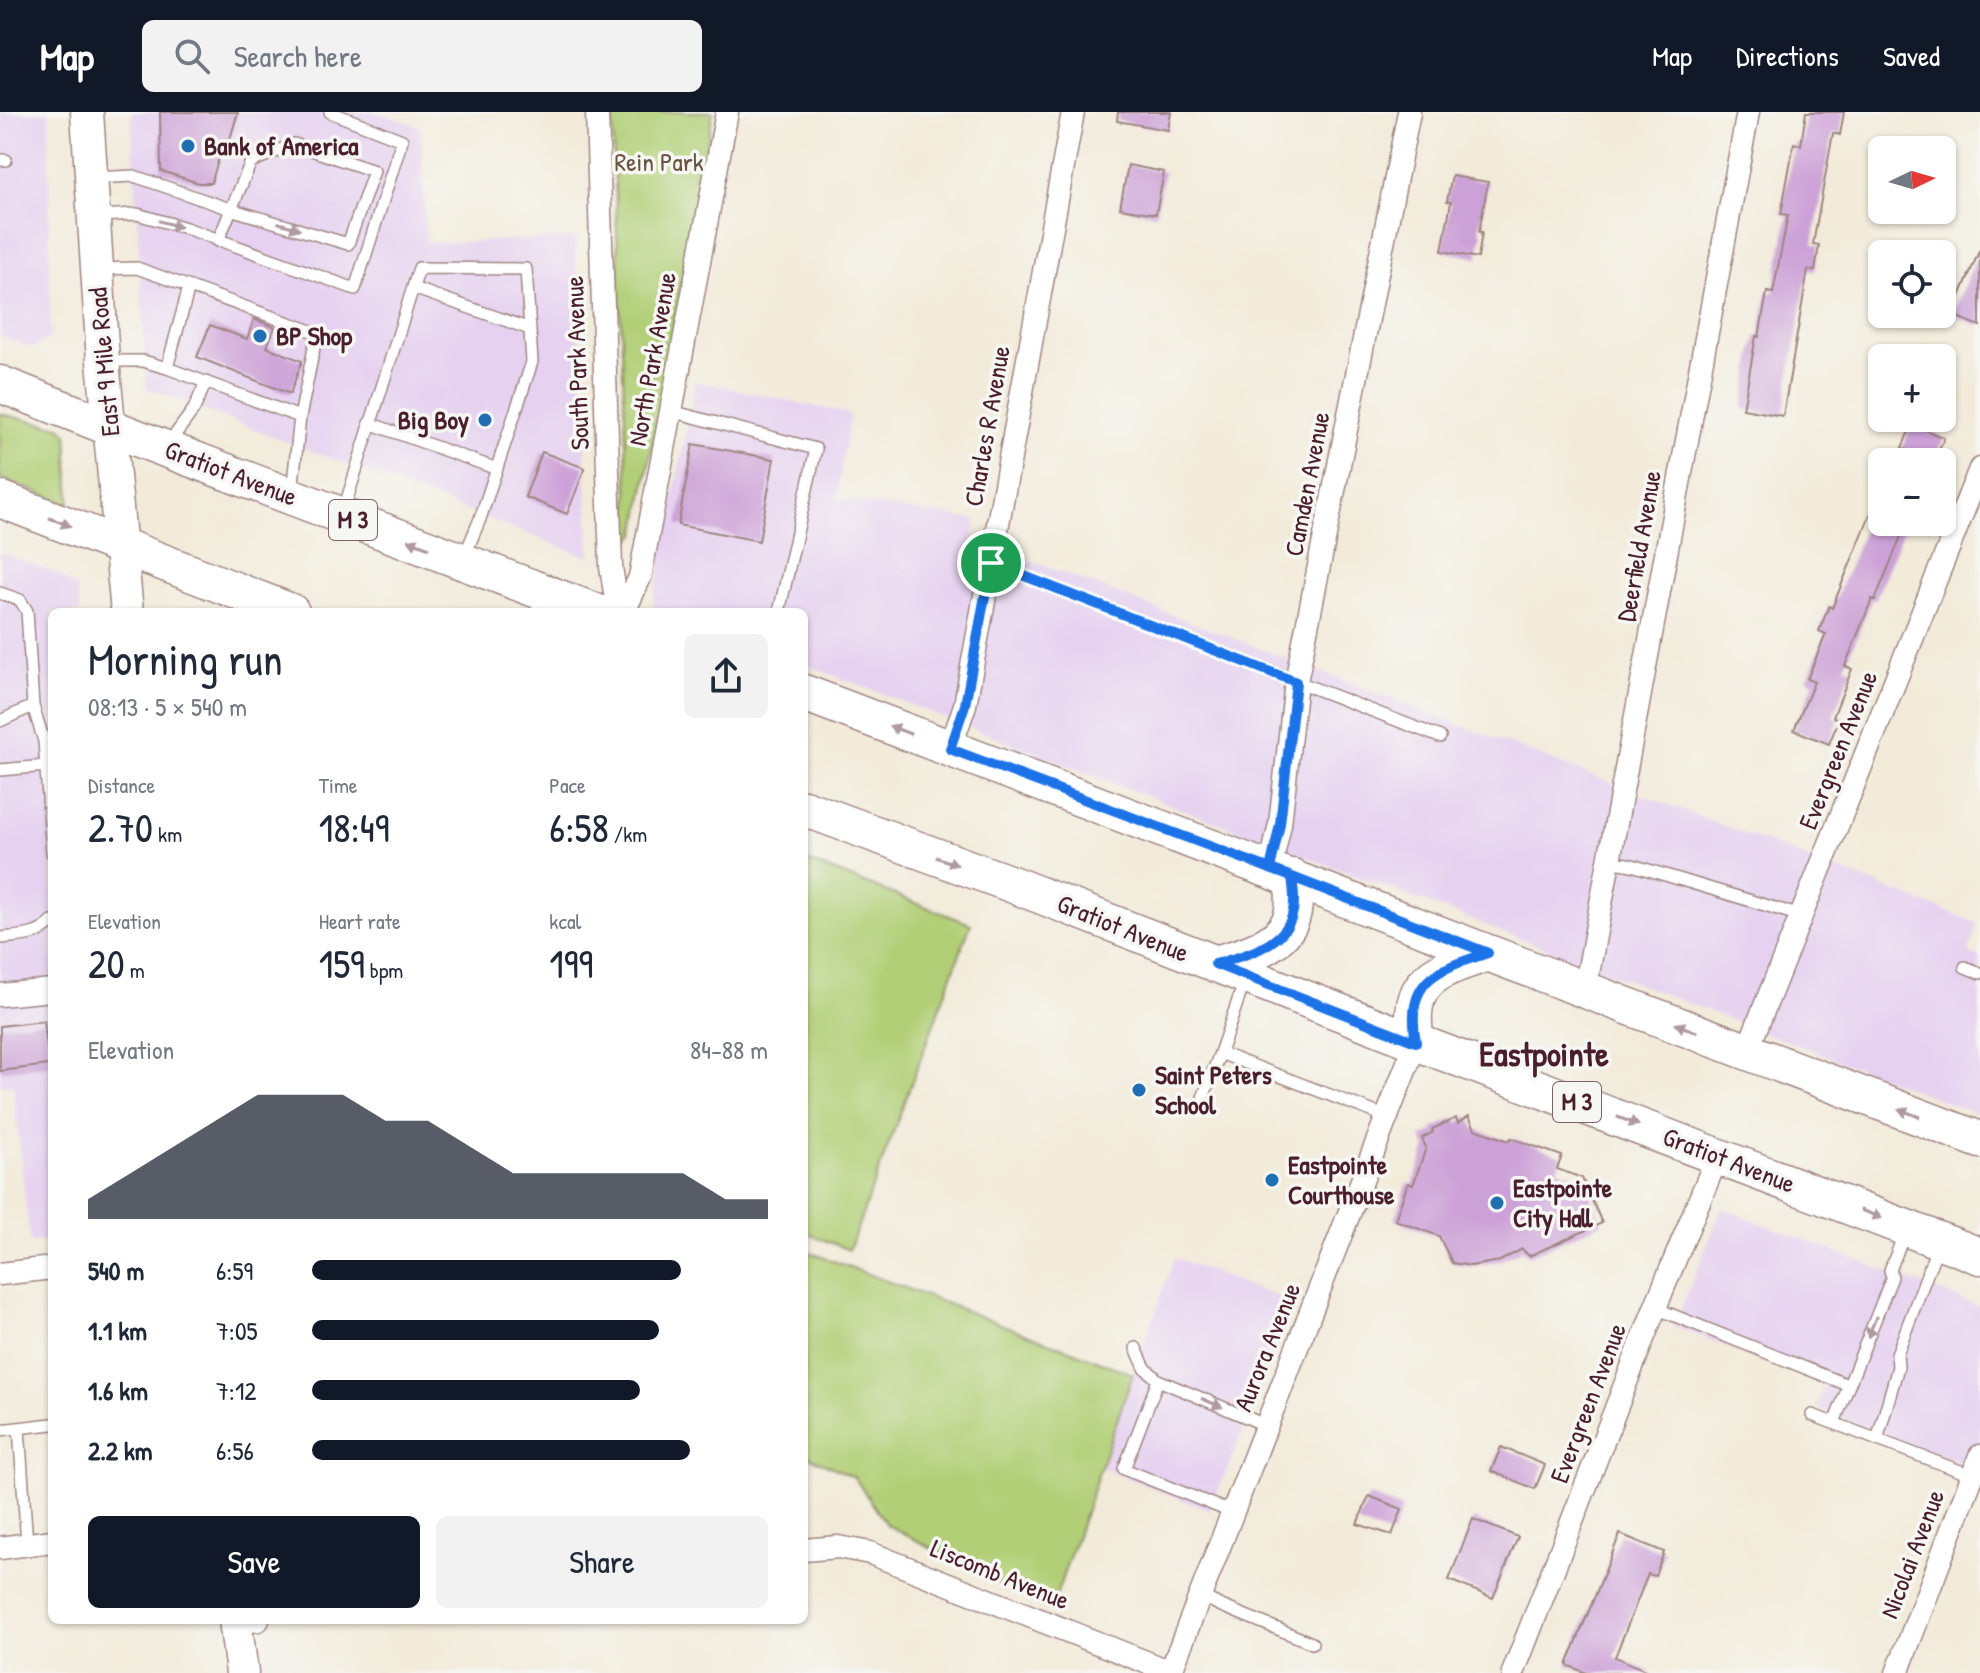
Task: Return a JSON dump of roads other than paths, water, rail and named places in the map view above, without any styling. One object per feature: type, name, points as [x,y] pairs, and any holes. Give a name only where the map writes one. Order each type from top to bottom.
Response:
[{"type":"main road","name":"East 9 Mile Road","points":[[87,112],[103,361],[127,608]]},
{"type":"main road","name":"Gratiot Avenue","points":[[0,384],[463,561],[508,595],[575,608]]},
{"type":"main road","points":[[0,499],[281,608]]},
{"type":"main road","points":[[808,695],[1980,1140]]},
{"type":"main road","name":"Gratiot Avenue","points":[[808,809],[1014,885],[1416,1042],[1980,1256]]},
{"type":"main road","points":[[1231,970],[1272,941],[1290,922],[1294,893],[1281,873]]},
{"type":"main road","points":[[1416,1042],[1412,1013],[1421,988],[1456,963],[1488,953]]},
{"type":"main road","points":[[242,1673],[243,1624]]},
{"type":"street","name":"South Park Avenue","points":[[597,112],[610,552],[620,608]]},
{"type":"street","name":"North Park Avenue","points":[[623,608],[640,577],[727,112]]},
{"type":"street","name":"Charles R Avenue","points":[[950,749],[965,705],[1073,112]]},
{"type":"street","name":"Camden Avenue","points":[[1281,873],[1280,824],[1296,682],[1409,112]]},
{"type":"street","name":"Deerfield Avenue","points":[[1585,990],[1748,112]]},
{"type":"street","name":"Evergreen Avenue","points":[[1747,1051],[1980,469]]},
{"type":"street","points":[[0,995],[48,990]]},
{"type":"street","name":"Aurora Avenue","points":[[1170,1672],[1416,1042]]},
{"type":"street","name":"Evergreen Avenue","points":[[1513,1673],[1718,1155]]},
{"type":"street","points":[[0,1274],[48,1268]]},
{"type":"street","name":"Nicolai Avenue","points":[[1897,1673],[1977,1470]]},
{"type":"street","points":[[0,1548],[48,1541]]},
{"type":"street","name":"Liscomb Avenue","points":[[808,1550],[838,1547],[870,1553],[1170,1672]]},
{"type":"lane","points":[[93,216],[137,214],[186,228],[355,289],[402,140],[330,112]]},
{"type":"lane","points":[[91,178],[134,176],[230,209],[348,244],[374,171],[294,144],[251,162],[230,209],[218,241]]},
{"type":"lane","points":[[96,269],[137,268],[317,333],[300,417],[292,496]]},
{"type":"lane","points":[[342,515],[419,268],[526,269],[532,362],[463,561]]},
{"type":"lane","points":[[167,368],[189,287]]},
{"type":"lane","points":[[413,288],[530,329]]},
{"type":"lane","points":[[103,361],[143,361],[300,417]]},
{"type":"lane","points":[[165,448],[194,409],[206,382]]},
{"type":"lane","points":[[671,411],[816,449],[780,608]]},
{"type":"lane","points":[[369,423],[497,469]]},
{"type":"lane","points":[[991,563],[1440,737]]},
{"type":"lane","points":[[0,593],[20,600],[27,611],[33,706],[48,741],[48,772],[0,770]]},
{"type":"lane","points":[[0,721],[33,706]]},
{"type":"lane","points":[[1610,861],[1801,916]]},
{"type":"lane","points":[[0,938],[36,934],[48,927]]},
{"type":"lane","points":[[1965,967],[1980,973]]},
{"type":"lane","points":[[1201,1103],[1220,1053],[1231,970]]},
{"type":"lane","points":[[1220,1053],[1387,1117]]},
{"type":"lane","points":[[1834,1423],[1892,1277],[1890,1270],[1907,1228]]},
{"type":"lane","points":[[1877,1440],[1898,1367],[1897,1354],[1940,1241]]},
{"type":"lane","points":[[1655,1308],[1848,1385]]},
{"type":"lane","points":[[1136,1348],[1145,1368],[1158,1380],[1265,1425]]},
{"type":"lane","points":[[1158,1380],[1124,1469],[1231,1512]]},
{"type":"lane","points":[[1812,1415],[1877,1440],[1977,1470]]},
{"type":"lane","points":[[0,1430],[48,1424]]},
{"type":"lane","points":[[19,1428],[27,1544]]},
{"type":"lane","points":[[1200,1595],[1312,1643]]},
{"type":"place","name":"Bank of America","points":[[188,146]]},
{"type":"place","name":"BP Shop","points":[[260,336]]},
{"type":"place","name":"Big Boy","points":[[485,420]]},
{"type":"place","name":"Saint Peters School","points":[[1139,1090]]},
{"type":"place","name":"Eastpointe Courthouse","points":[[1272,1180]]},
{"type":"place","name":"Eastpointe City Hall","points":[[1497,1203]]},
{"type":"district","name":"Eastpointe","points":[[1544,1054]]},
{"type":"park label","name":"Rein Park","points":[[659,162]]}]
